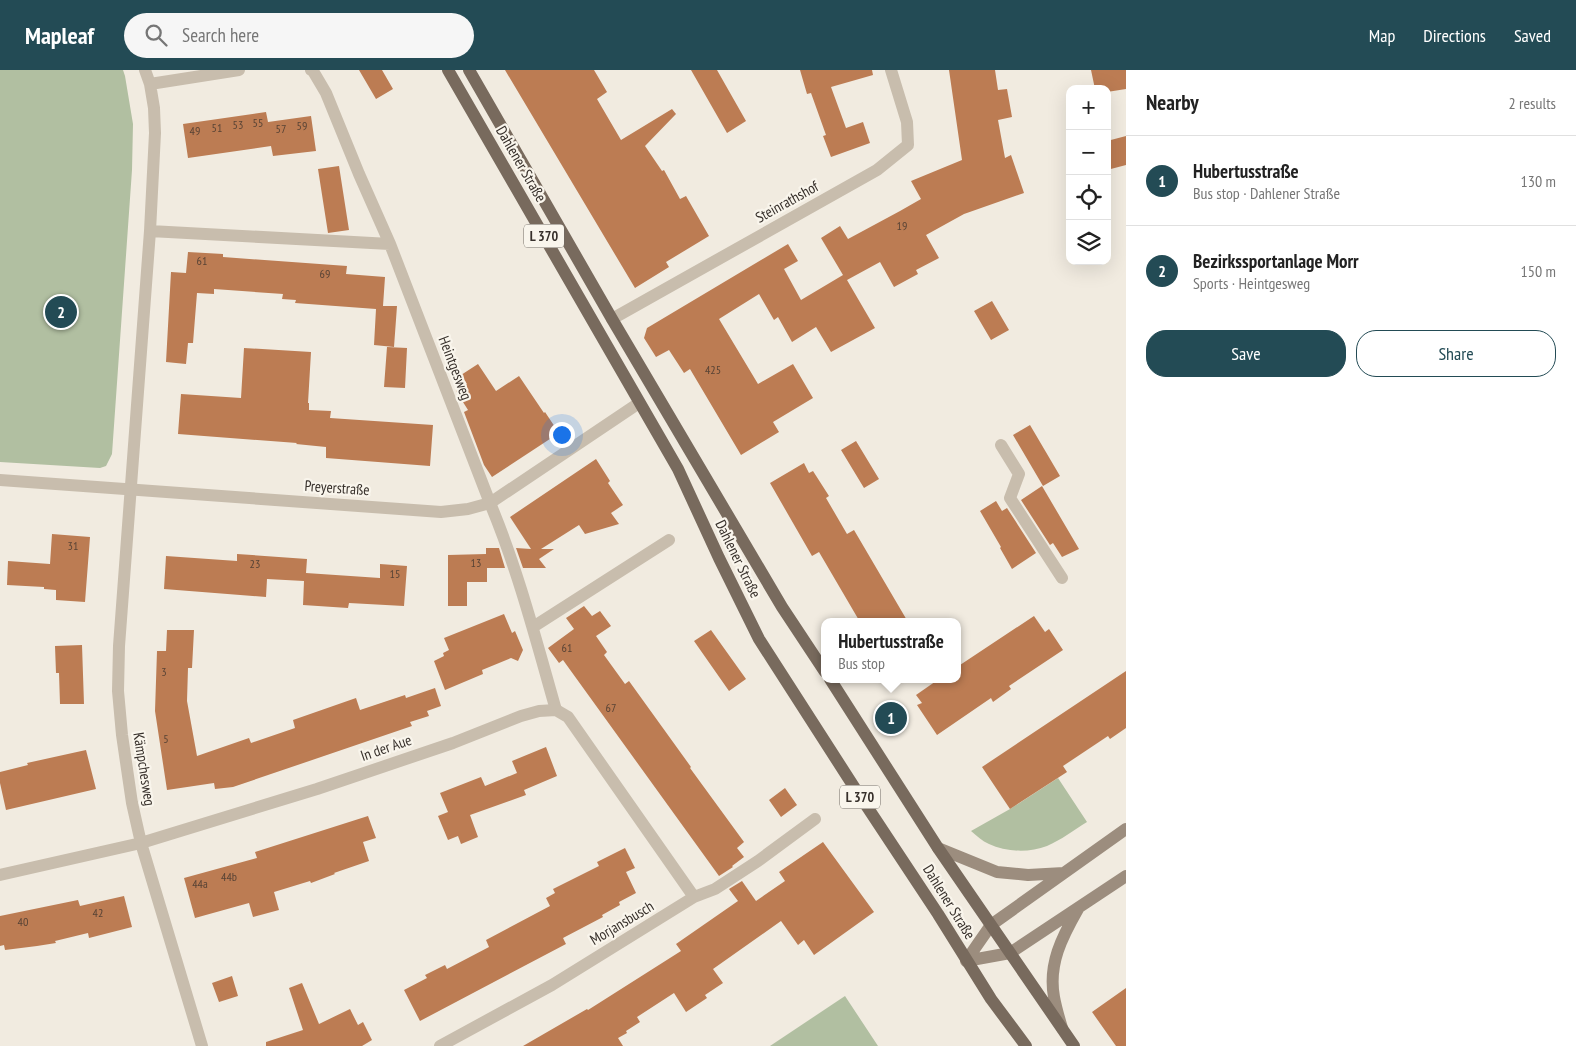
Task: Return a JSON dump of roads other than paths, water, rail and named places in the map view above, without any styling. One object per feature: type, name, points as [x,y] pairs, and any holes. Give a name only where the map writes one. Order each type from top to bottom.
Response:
[{"type":"main road","name":"Dahlener Straße","points":[[448,70],[678,469],[759,639],[991,999],[1026,1046]]},
{"type":"main road","name":"Dahlener Straße","points":[[470,70],[612,319],[782,607],[821,666]]},
{"type":"main road","name":"Dahlener Straße","points":[[833,683],[938,848],[1074,1046]]},
{"type":"main road","points":[[966,960],[991,924],[1126,830]]},
{"type":"main road","points":[[938,848],[997,872],[1028,875],[1064,874]]},
{"type":"main road","points":[[966,960],[1010,953],[1126,876]]},
{"type":"main road","points":[[1062,1029],[1054,996],[1053,966],[1062,937],[1079,907]]},
{"type":"street","points":[[130,488],[150,231],[155,133],[154,108],[150,84],[145,70]]},
{"type":"street","points":[[150,84],[239,70]]},
{"type":"street","name":"Heintgesweg","points":[[313,70],[326,93],[390,244],[503,534],[533,627],[556,710]]},
{"type":"street","name":"Steinrathshof","points":[[612,319],[876,170],[908,145],[907,122],[891,70]]},
{"type":"street","points":[[150,231],[390,244]]},
{"type":"street","name":"Preyerstraße","points":[[0,480],[441,512],[468,510],[490,503],[639,402]]},
{"type":"street","points":[[1001,445],[1019,474],[1010,498],[1062,578]]},
{"type":"street","name":"Kämpchesweg","points":[[130,488],[119,646],[118,691],[122,735],[132,802],[141,843],[202,1046]]},
{"type":"street","points":[[533,627],[668,540]]},
{"type":"street","points":[[556,710],[568,717],[694,897]]},
{"type":"street","name":"In der Aue","points":[[0,875],[141,843],[317,789],[522,716],[539,711],[556,710]]},
{"type":"street","name":"Morjansbusch","points":[[440,1046],[552,985],[694,897],[715,889],[758,861],[815,818]]},
{"type":"place","name":"Bezirkssportanlage Morr","points":[[61,312]]},
{"type":"place","name":"Hubertusstraße","points":[[891,718]]}]
